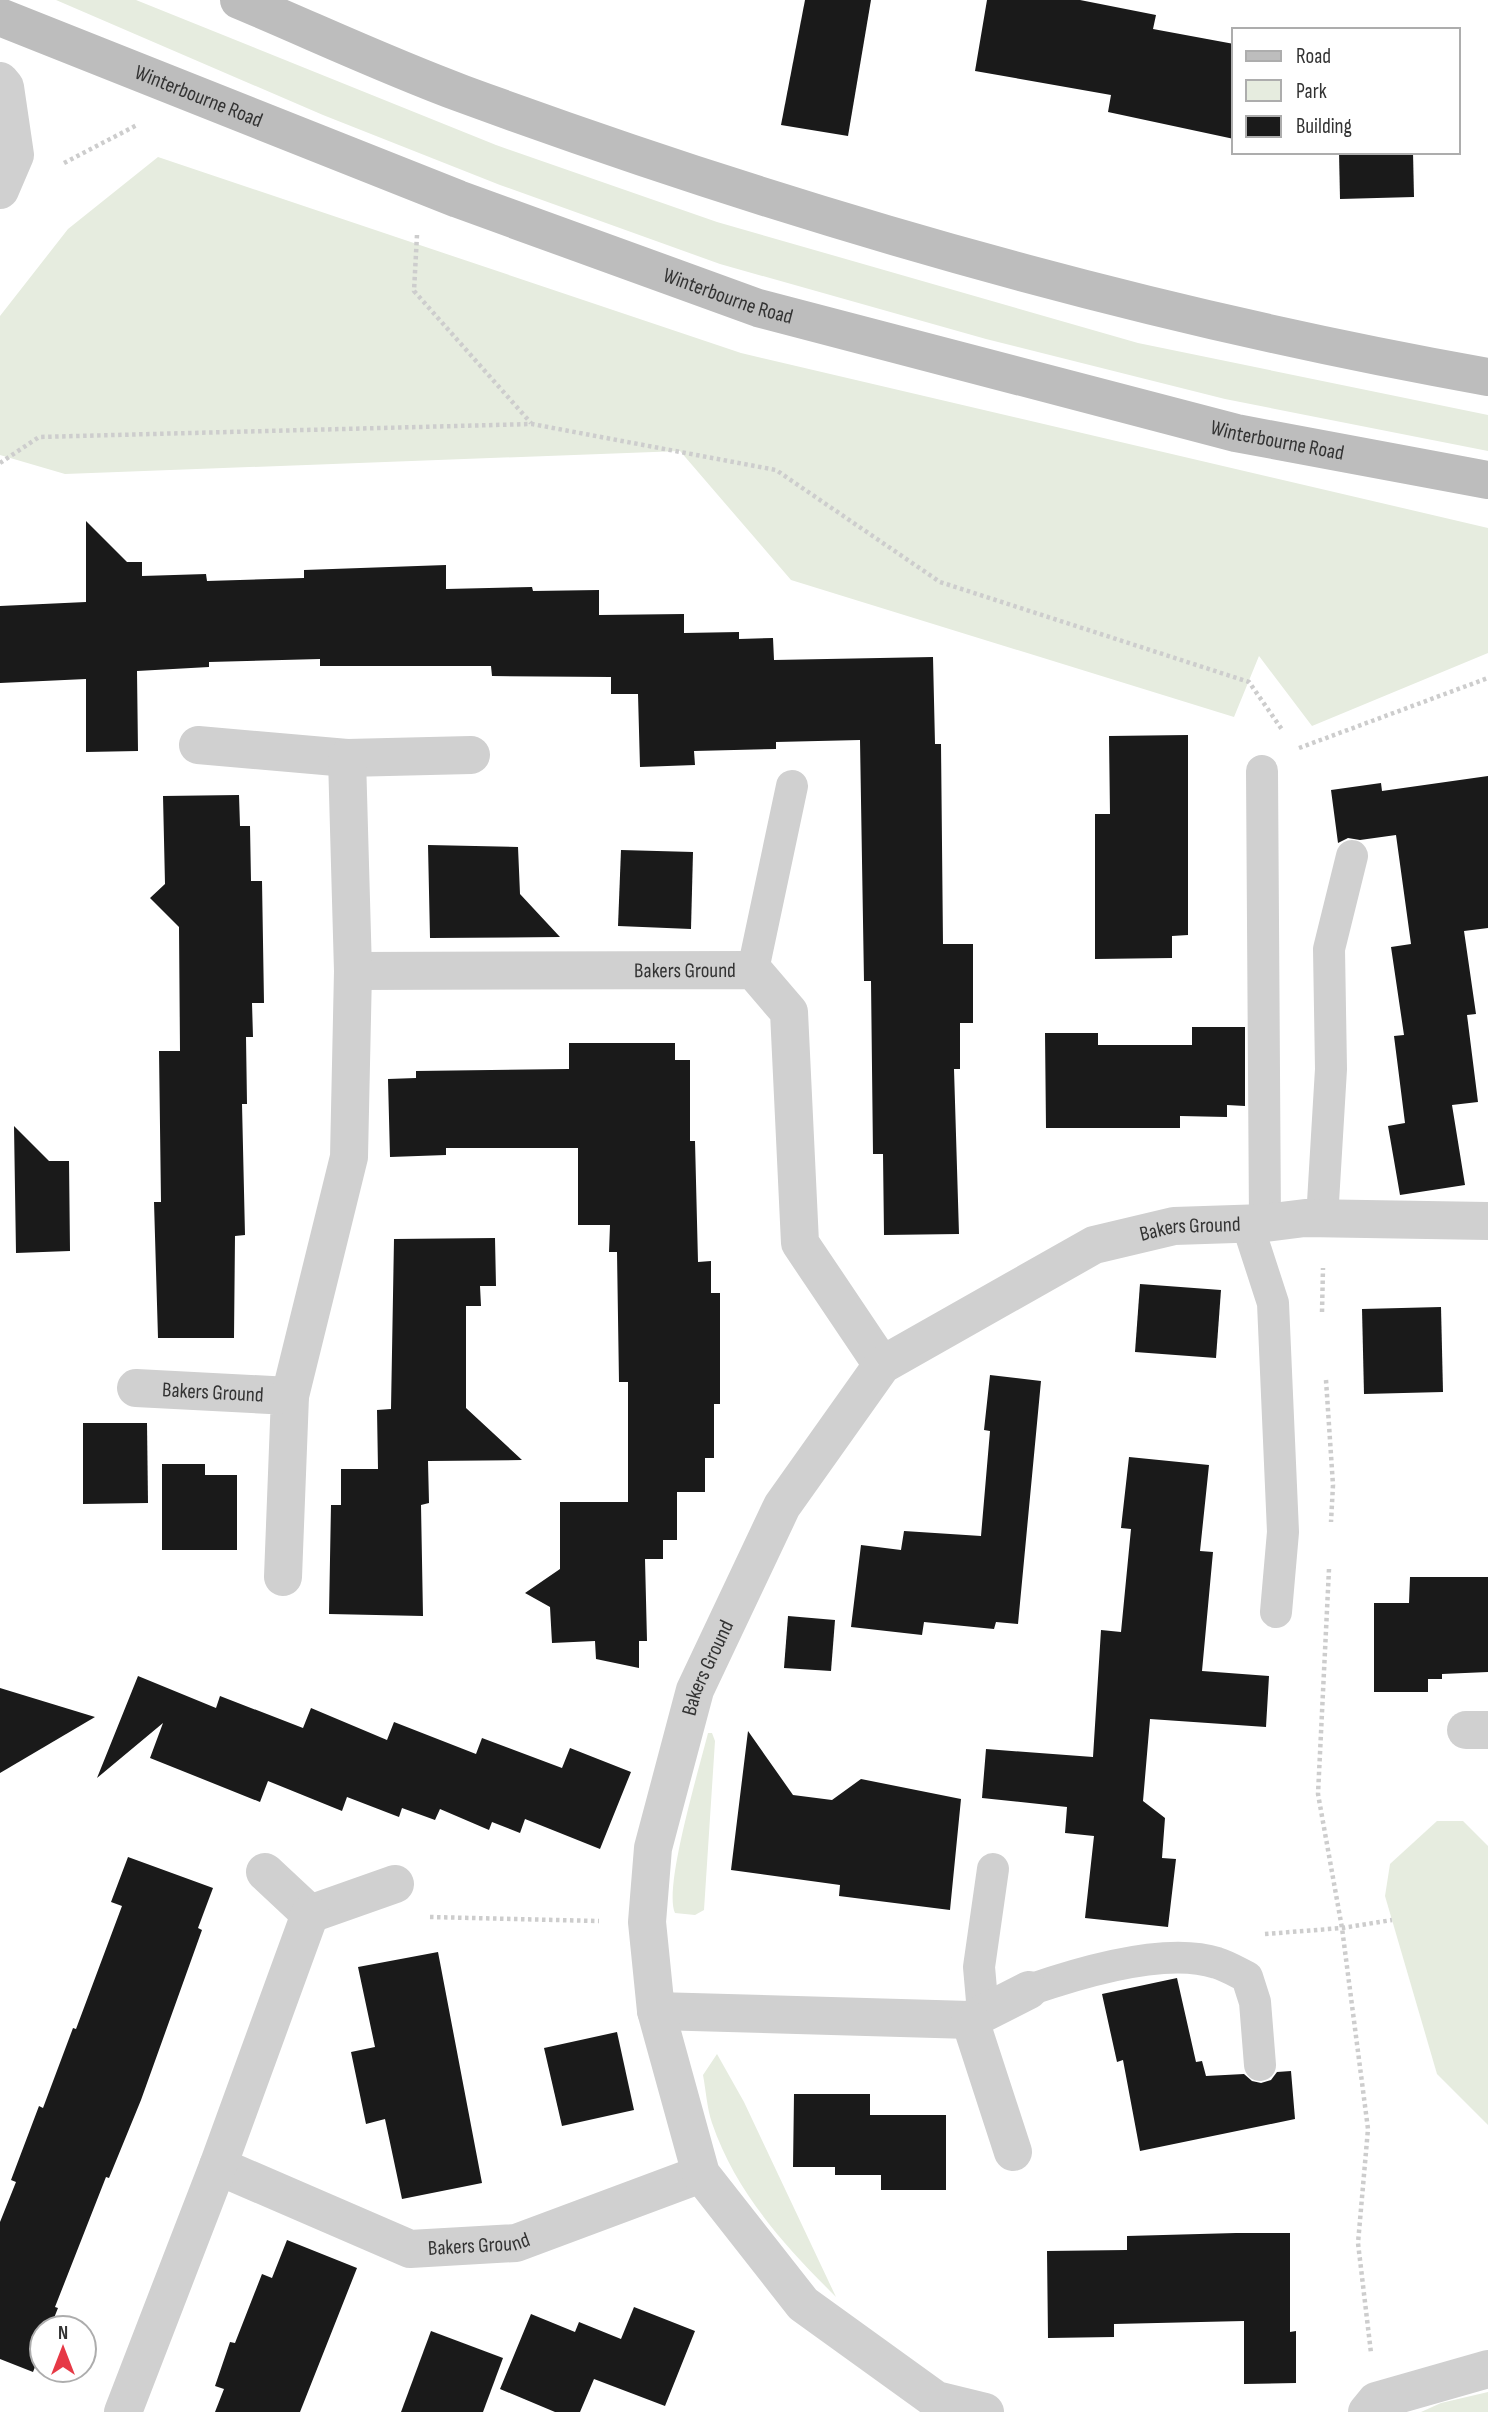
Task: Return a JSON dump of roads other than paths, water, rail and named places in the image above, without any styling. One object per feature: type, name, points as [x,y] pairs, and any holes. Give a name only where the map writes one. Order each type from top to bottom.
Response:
[{"type":"main road","points":[[239,0],[460,93],[781,204],[1191,317],[1488,377]]},
{"type":"main road","name":"Winterbourne Road","points":[[0,16],[458,199],[758,308],[1236,433],[1488,480]]},
{"type":"street","points":[[0,82],[5,87],[15,155],[0,190]]},
{"type":"street","points":[[198,744],[346,758],[471,755]]},
{"type":"street","name":"Bakers Ground","points":[[283,1577],[290,1396],[349,1157],[354,971],[346,758]]},
{"type":"street","name":"Bakers Ground","points":[[354,971],[753,970],[789,1012],[800,1243],[882,1365]]},
{"type":"street","name":"Bakers Ground","points":[[985,2412],[932,2406],[803,2304],[701,2174],[656,2011],[647,1922],[653,1848],[695,1690],[782,1506],[882,1365],[1094,1245],[1174,1226],[1322,1219],[1488,1221]]},
{"type":"street","name":"Bakers Ground","points":[[136,1388],[290,1396]]},
{"type":"street","points":[[265,1872],[310,1914]]},
{"type":"street","points":[[310,1914],[395,1884]]},
{"type":"street","points":[[123,2412],[218,2166],[310,1914]]},
{"type":"street","points":[[656,2011],[977,2016],[1029,1990]]},
{"type":"street","points":[[977,2016],[1013,2152]]},
{"type":"street","name":"Bakers Ground","points":[[218,2166],[410,2249],[516,2243],[701,2174]]},
{"type":"street","points":[[1367,2412],[1376,2401],[1488,2369]]},
{"type":"lane","points":[[1262,771],[1256,1223],[1273,1303],[1283,1532],[1276,1612]]},
{"type":"lane","points":[[753,970],[792,786]]},
{"type":"lane","points":[[1322,1219],[1331,1069],[1329,949],[1352,856]]},
{"type":"lane","points":[[977,2016],[979,1967],[993,1869]]},
{"type":"lane","points":[[1029,1990],[1086,1970],[1162,1958],[1216,1962],[1247,1977],[1255,2002],[1261,2065]]}]
